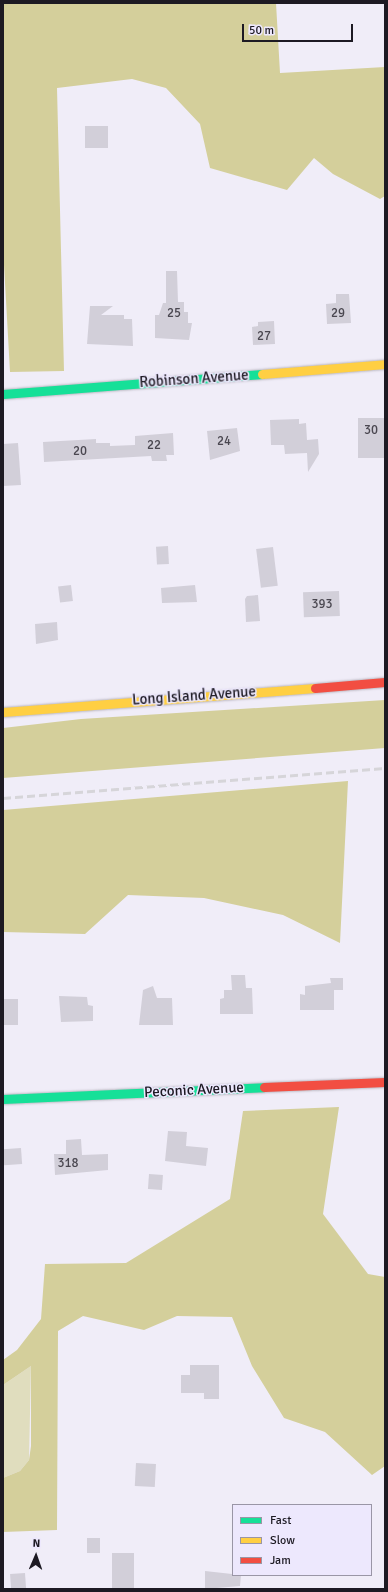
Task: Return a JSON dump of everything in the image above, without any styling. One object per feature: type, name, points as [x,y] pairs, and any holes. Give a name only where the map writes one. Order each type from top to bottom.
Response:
[{"type":"street","name":"Robinson Avenue","points":[[3,394],[385,364]]},
{"type":"street","name":"Long Island Avenue","points":[[3,712],[385,682]]},
{"type":"street","name":"Peconic Avenue","points":[[3,1099],[385,1082]]},
{"type":"shaded area","points":[[3,3],[276,3],[280,73],[385,67],[385,196],[380,199],[333,174],[314,158],[287,190],[210,168],[200,124],[166,88],[132,79],[57,88],[64,371],[10,372],[3,247]]},
{"type":"shaded area","points":[[385,700],[385,748],[3,778],[3,728],[81,719]]},
{"type":"shaded area","points":[[348,781],[340,943],[283,915],[204,898],[128,895],[85,934],[3,932],[3,810]]},
{"type":"shaded area","points":[[339,1107],[323,1214],[368,1274],[385,1277],[385,1466],[372,1475],[325,1432],[284,1418],[252,1366],[232,1317],[177,1316],[144,1330],[83,1316],[58,1331],[57,1530],[3,1532],[3,1478],[20,1471],[29,1460],[31,1446],[31,1366],[3,1385],[3,1360],[17,1350],[41,1319],[45,1264],[126,1263],[230,1199],[243,1111]]},
{"type":"shaded area","points":[[31,1366],[29,1460],[20,1471],[3,1478],[3,1385]]},
{"type":"building","points":[[85,126],[108,126],[108,148],[85,148]]},
{"type":"building","points":[[166,271],[177,271],[178,302],[184,302],[184,312],[188,312],[188,323],[192,323],[189,340],[155,338],[155,315],[159,315],[163,303],[166,303]]},
{"type":"building","points":[[336,294],[349,294],[351,323],[327,324],[326,304],[336,303]]},
{"type":"building","points":[[90,306],[113,306],[101,315],[124,315],[124,319],[132,319],[133,346],[87,344]]},
{"type":"building","points":[[274,321],[275,344],[253,345],[252,327],[258,326],[258,322]]},
{"type":"building","points":[[358,418],[385,418],[385,458],[358,458]]},
{"type":"building","points":[[299,419],[299,424],[306,423],[307,440],[318,439],[319,454],[308,472],[307,453],[285,454],[284,445],[271,445],[270,420]]},
{"type":"building","points":[[237,428],[240,451],[210,460],[207,431]]},
{"type":"building","points":[[173,433],[174,455],[166,455],[167,461],[152,461],[151,456],[44,462],[43,442],[96,439],[96,443],[110,443],[110,446],[135,445],[135,436]]},
{"type":"building","points":[[18,443],[21,485],[3,486],[3,444]]},
{"type":"building","points":[[168,546],[169,564],[157,565],[156,547]]},
{"type":"building","points":[[273,547],[278,586],[261,588],[256,549]]},
{"type":"building","points":[[71,585],[73,601],[60,602],[58,587]]},
{"type":"building","points":[[195,585],[197,602],[162,603],[161,588]]},
{"type":"building","points":[[339,591],[340,616],[304,617],[303,592]]},
{"type":"building","points":[[258,595],[260,621],[246,622],[245,599],[247,596]]},
{"type":"building","points":[[57,622],[58,640],[36,644],[35,624]]},
{"type":"building","points":[[231,975],[245,975],[246,988],[252,988],[253,1014],[220,1014],[220,999],[224,998],[224,990],[232,990]]},
{"type":"building","points":[[330,978],[343,978],[343,990],[334,990],[334,1010],[300,1010],[300,994],[305,995],[305,986],[331,983]]},
{"type":"building","points":[[153,986],[157,998],[172,998],[173,1025],[139,1025],[143,990]]},
{"type":"building","points":[[59,996],[87,997],[88,1005],[93,1006],[93,1021],[61,1022]]},
{"type":"building","points":[[3,999],[18,999],[18,1025],[3,1025]]},
{"type":"building","points":[[168,1131],[187,1132],[186,1146],[208,1148],[206,1166],[165,1161]]},
{"type":"building","points":[[81,1139],[82,1155],[108,1154],[108,1170],[55,1175],[54,1154],[66,1154],[66,1140]]},
{"type":"building","points":[[21,1148],[22,1164],[4,1165],[3,1149]]},
{"type":"building","points":[[149,1174],[163,1175],[162,1190],[148,1189]]},
{"type":"building","points":[[190,1365],[219,1365],[219,1399],[204,1399],[204,1393],[181,1393],[181,1375],[190,1375]]},
{"type":"building","points":[[136,1463],[156,1464],[155,1487],[135,1486]]},
{"type":"building","points":[[87,1538],[100,1538],[100,1553],[87,1553]]},
{"type":"building","points":[[112,1553],[134,1553],[134,1589],[112,1589]]},
{"type":"building","points":[[205,1571],[232,1574],[232,1576],[241,1576],[240,1586],[205,1589]]},
{"type":"building","points":[[25,1573],[26,1589],[11,1589],[10,1574]]},
{"type":"railway","points":[[3,798],[385,768]]},
{"type":"traffic: fast","points":[[3,394],[262,374]]},
{"type":"traffic: fast","points":[[3,1099],[264,1087]]},
{"type":"traffic: slow","points":[[262,374],[385,364]]},
{"type":"traffic: slow","points":[[3,712],[315,688]]},
{"type":"traffic: jam","points":[[315,688],[385,682]]},
{"type":"traffic: jam","points":[[264,1087],[385,1082]]}]
